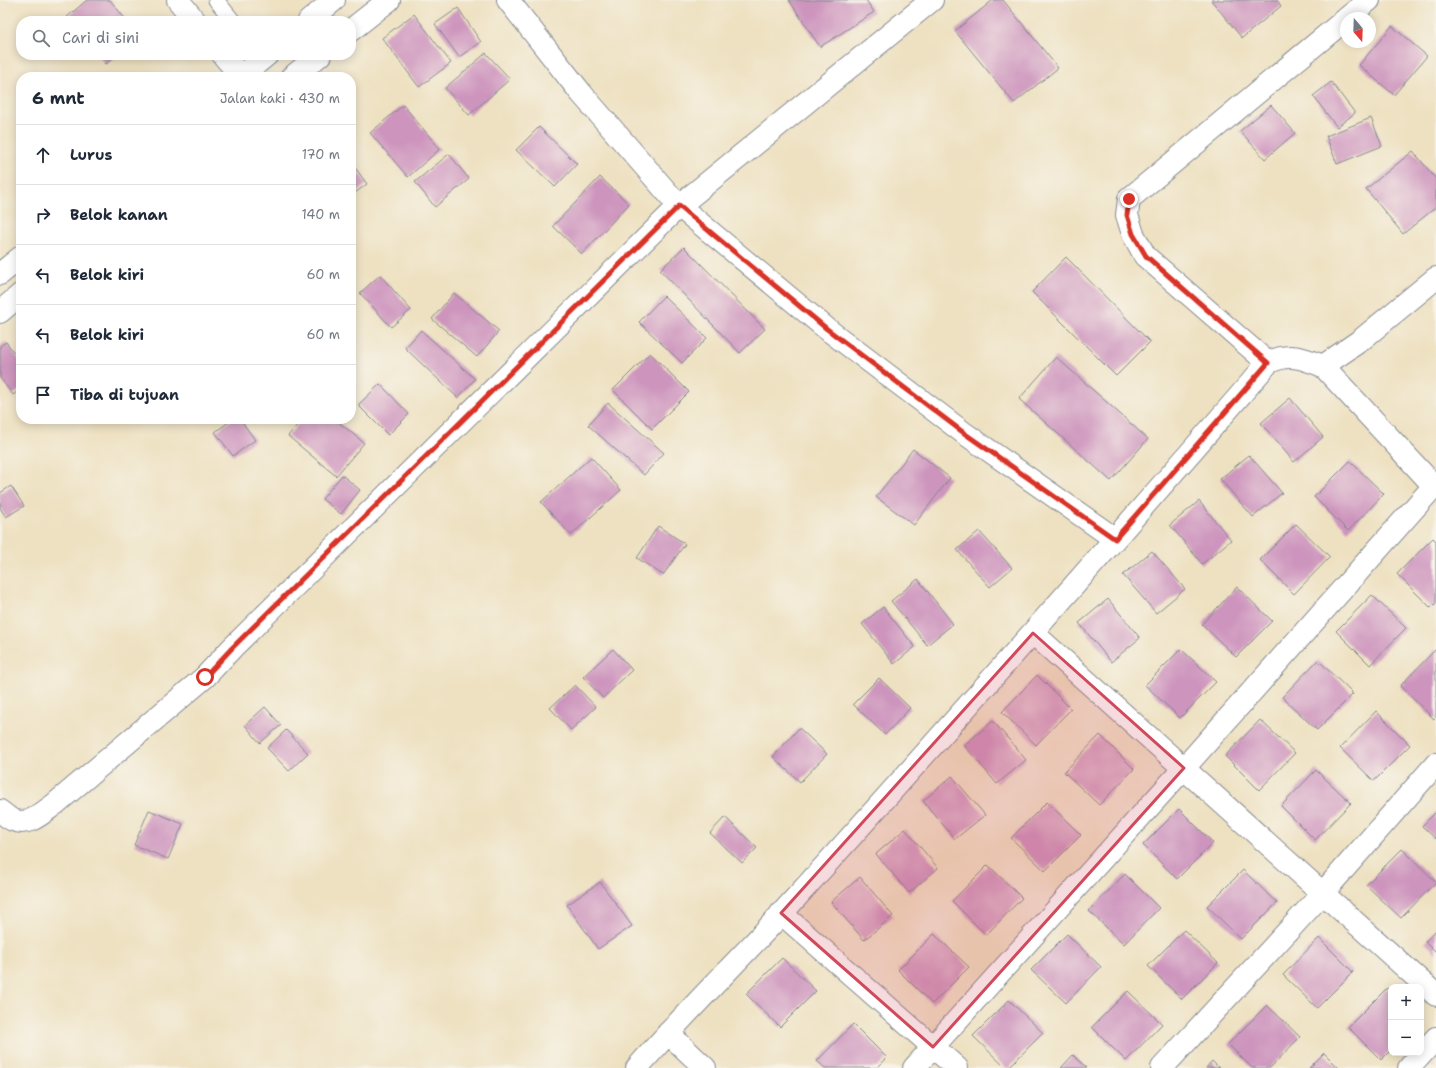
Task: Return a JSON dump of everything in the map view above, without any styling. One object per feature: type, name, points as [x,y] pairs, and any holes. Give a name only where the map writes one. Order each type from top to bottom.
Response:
[{"type":"main road","points":[[178,0],[191,16]]},
{"type":"main road","points":[[314,16],[334,0]]},
{"type":"main road","points":[[356,26],[389,0]]},
{"type":"main road","points":[[508,0],[581,93],[679,206],[833,334],[964,433],[1115,539]]},
{"type":"main road","points":[[0,811],[13,820],[25,823],[33,820],[205,677],[238,642],[679,206],[932,0]]},
{"type":"main road","points":[[1353,12],[1368,0]]},
{"type":"main road","points":[[1268,363],[1146,256],[1133,234],[1127,215],[1129,199],[1340,23]]},
{"type":"main road","points":[[227,60],[236,72]]},
{"type":"main road","points":[[245,72],[259,60]]},
{"type":"main road","points":[[298,72],[314,60]]},
{"type":"main road","points":[[0,274],[16,261]]},
{"type":"main road","points":[[1323,366],[1361,340],[1436,278]]},
{"type":"main road","points":[[0,312],[16,298]]},
{"type":"main road","points":[[637,1068],[668,1033],[782,913],[1033,634],[1268,363],[1276,358],[1290,356],[1305,359],[1323,366],[1435,487],[914,1068]]},
{"type":"main road","points":[[1033,634],[1436,995]]},
{"type":"main road","points":[[1162,1068],[1322,894],[1436,764]]},
{"type":"main road","points":[[782,913],[957,1068]]},
{"type":"main road","points":[[668,1033],[705,1068]]},
{"type":"main road","points":[[1409,1068],[1436,1038]]},
{"type":"lane","points":[[216,0],[229,16]]},
{"type":"highlighted area","points":[[1033,633],[1184,768],[933,1047],[781,913]]},
{"type":"building","points":[[87,0],[110,0],[123,16],[68,16]]},
{"type":"building","points":[[789,0],[866,0],[874,12],[820,47]]},
{"type":"building","points":[[993,0],[1003,0],[1058,68],[1014,103],[955,31]]},
{"type":"building","points":[[1211,0],[1277,0],[1281,6],[1242,38]]},
{"type":"building","points":[[458,8],[481,42],[459,57],[435,24]]},
{"type":"building","points":[[414,14],[451,63],[419,87],[382,38]]},
{"type":"building","points":[[1392,26],[1427,56],[1394,95],[1359,65],[1373,48],[1376,48],[1376,45]]},
{"type":"building","points":[[486,53],[510,79],[469,115],[445,88]]},
{"type":"building","points":[[103,60],[111,60],[106,64]]},
{"type":"building","points":[[1331,82],[1355,113],[1337,127],[1313,96]]},
{"type":"building","points":[[403,105],[440,149],[408,177],[370,133]]},
{"type":"building","points":[[1271,105],[1295,133],[1265,159],[1240,131]]},
{"type":"building","points":[[1371,118],[1382,146],[1337,164],[1326,136]]},
{"type":"building","points":[[539,127],[577,164],[555,187],[516,150]]},
{"type":"building","points":[[1413,151],[1436,179],[1436,207],[1403,234],[1366,189]]},
{"type":"building","points":[[449,154],[469,179],[435,207],[415,182]]},
{"type":"building","points":[[356,169],[367,184],[356,192]]},
{"type":"building","points":[[600,177],[629,204],[582,254],[553,226]]},
{"type":"building","points":[[684,247],[765,329],[740,353],[660,270]]},
{"type":"building","points":[[1066,257],[1150,342],[1116,376],[1032,292]]},
{"type":"building","points":[[380,275],[411,310],[391,327],[360,293]]},
{"type":"building","points":[[454,293],[499,331],[477,357],[432,319]]},
{"type":"building","points":[[664,296],[707,338],[682,363],[639,322]]},
{"type":"building","points":[[421,330],[475,379],[458,398],[405,348]]},
{"type":"building","points":[[6,342],[16,355],[16,393],[13,395],[0,378],[0,346]]},
{"type":"building","points":[[650,353],[689,392],[652,429],[613,390]]},
{"type":"building","points":[[1056,357],[1148,439],[1111,481],[1019,399]]},
{"type":"building","points":[[380,384],[409,414],[388,435],[358,405]]},
{"type":"building","points":[[1290,398],[1323,437],[1294,462],[1261,423]]},
{"type":"building","points":[[608,403],[664,453],[644,475],[588,425]]},
{"type":"building","points":[[226,424],[244,424],[255,440],[233,456],[215,432]]},
{"type":"building","points":[[298,424],[341,424],[364,443],[336,476],[288,436]]},
{"type":"building","points":[[913,449],[950,478],[914,525],[876,497]]},
{"type":"building","points":[[1249,455],[1282,493],[1253,517],[1220,479]]},
{"type":"building","points":[[591,457],[621,490],[571,535],[541,502]]},
{"type":"building","points":[[1350,461],[1384,494],[1348,531],[1314,497]]},
{"type":"building","points":[[342,475],[360,490],[341,514],[322,499]]},
{"type":"building","points":[[11,486],[24,506],[6,517],[0,508],[0,493]]},
{"type":"building","points":[[1199,501],[1231,540],[1202,564],[1170,525]]},
{"type":"building","points":[[1296,524],[1330,557],[1294,594],[1260,560]]},
{"type":"building","points":[[658,526],[685,544],[663,575],[637,558]]},
{"type":"building","points":[[979,531],[1012,568],[990,587],[957,550]]},
{"type":"building","points":[[1433,538],[1436,541],[1436,603],[1431,608],[1397,574]]},
{"type":"building","points":[[1152,551],[1185,589],[1156,613],[1123,575]]},
{"type":"building","points":[[918,579],[953,624],[927,645],[891,601]]},
{"type":"building","points":[[1237,587],[1272,621],[1236,657],[1202,624]]},
{"type":"building","points":[[1372,595],[1406,628],[1370,665],[1336,631]]},
{"type":"building","points":[[1108,599],[1140,638],[1111,662],[1079,623]]},
{"type":"building","points":[[883,607],[915,647],[894,664],[862,624]]},
{"type":"building","points":[[613,649],[632,670],[603,698],[583,677]]},
{"type":"building","points":[[1181,649],[1216,682],[1180,718],[1145,685]]},
{"type":"building","points":[[1436,649],[1436,717],[1434,719],[1400,686]]},
{"type":"building","points":[[1318,660],[1353,694],[1317,730],[1282,697]]},
{"type":"building","points":[[1037,675],[1071,709],[1036,745],[1002,712]]},
{"type":"building","points":[[879,678],[910,708],[885,735],[853,704]]},
{"type":"building","points":[[575,685],[596,707],[571,730],[550,708]]},
{"type":"building","points":[[265,707],[281,725],[260,743],[245,725]]},
{"type":"building","points":[[1376,711],[1410,745],[1374,781],[1340,748]]},
{"type":"building","points":[[1260,720],[1295,753],[1259,790],[1225,756]]},
{"type":"building","points":[[993,721],[1026,760],[997,784],[964,745]]},
{"type":"building","points":[[799,728],[827,754],[800,782],[773,757]]},
{"type":"building","points":[[286,730],[308,753],[289,771],[267,748]]},
{"type":"building","points":[[1100,735],[1134,769],[1099,805],[1064,772]]},
{"type":"building","points":[[1316,770],[1351,803],[1315,840],[1281,806]]},
{"type":"building","points":[[952,776],[985,815],[955,839],[923,801]]},
{"type":"building","points":[[1047,802],[1081,835],[1045,871],[1011,838]]},
{"type":"building","points":[[1179,809],[1213,843],[1177,879],[1143,845]]},
{"type":"building","points":[[149,810],[183,824],[168,859],[134,845]]},
{"type":"building","points":[[1436,812],[1436,839],[1422,826]]},
{"type":"building","points":[[725,817],[757,848],[742,863],[710,833]]},
{"type":"building","points":[[905,829],[938,868],[909,893],[876,854]]},
{"type":"building","points":[[1402,849],[1436,882],[1401,918],[1366,885]]},
{"type":"building","points":[[988,865],[1022,898],[986,935],[952,901]]},
{"type":"building","points":[[1243,870],[1277,903],[1241,939],[1207,906]]},
{"type":"building","points":[[1125,874],[1159,908],[1124,944],[1089,911]]},
{"type":"building","points":[[860,877],[893,916],[864,940],[831,902]]},
{"type":"building","points":[[600,882],[632,926],[598,949],[567,905]]},
{"type":"building","points":[[1184,930],[1218,963],[1182,999],[1148,966]]},
{"type":"building","points":[[1436,930],[1436,953],[1425,942]]},
{"type":"building","points":[[934,934],[969,967],[932,1004],[898,970]]},
{"type":"building","points":[[1067,934],[1101,967],[1066,1003],[1031,970]]},
{"type":"building","points":[[1319,938],[1353,972],[1317,1008],[1283,975]]},
{"type":"building","points":[[782,958],[816,991],[780,1027],[746,994]]},
{"type":"building","points":[[1387,988],[1388,989],[1388,1053],[1381,1060],[1348,1027]]},
{"type":"building","points":[[1128,991],[1162,1024],[1126,1061],[1092,1027]]},
{"type":"building","points":[[1009,1000],[1043,1033],[1008,1068],[1006,1068],[973,1036]]},
{"type":"building","points":[[1267,1005],[1300,1037],[1270,1068],[1252,1068],[1228,1044]]},
{"type":"building","points":[[853,1024],[887,1058],[877,1068],[825,1068],[817,1061]]},
{"type":"building","points":[[1324,1053],[1339,1068],[1309,1068]]},
{"type":"building","points":[[1073,1055],[1087,1068],[1061,1068]]},
{"type":"building","points":[[1212,1061],[1219,1068],[1206,1068]]},
{"type":"route","points":[[205,677],[232,648],[414,467],[679,206],[827,329],[964,433],[1115,539],[1268,363],[1146,256],[1133,234],[1127,215],[1129,199]]}]
